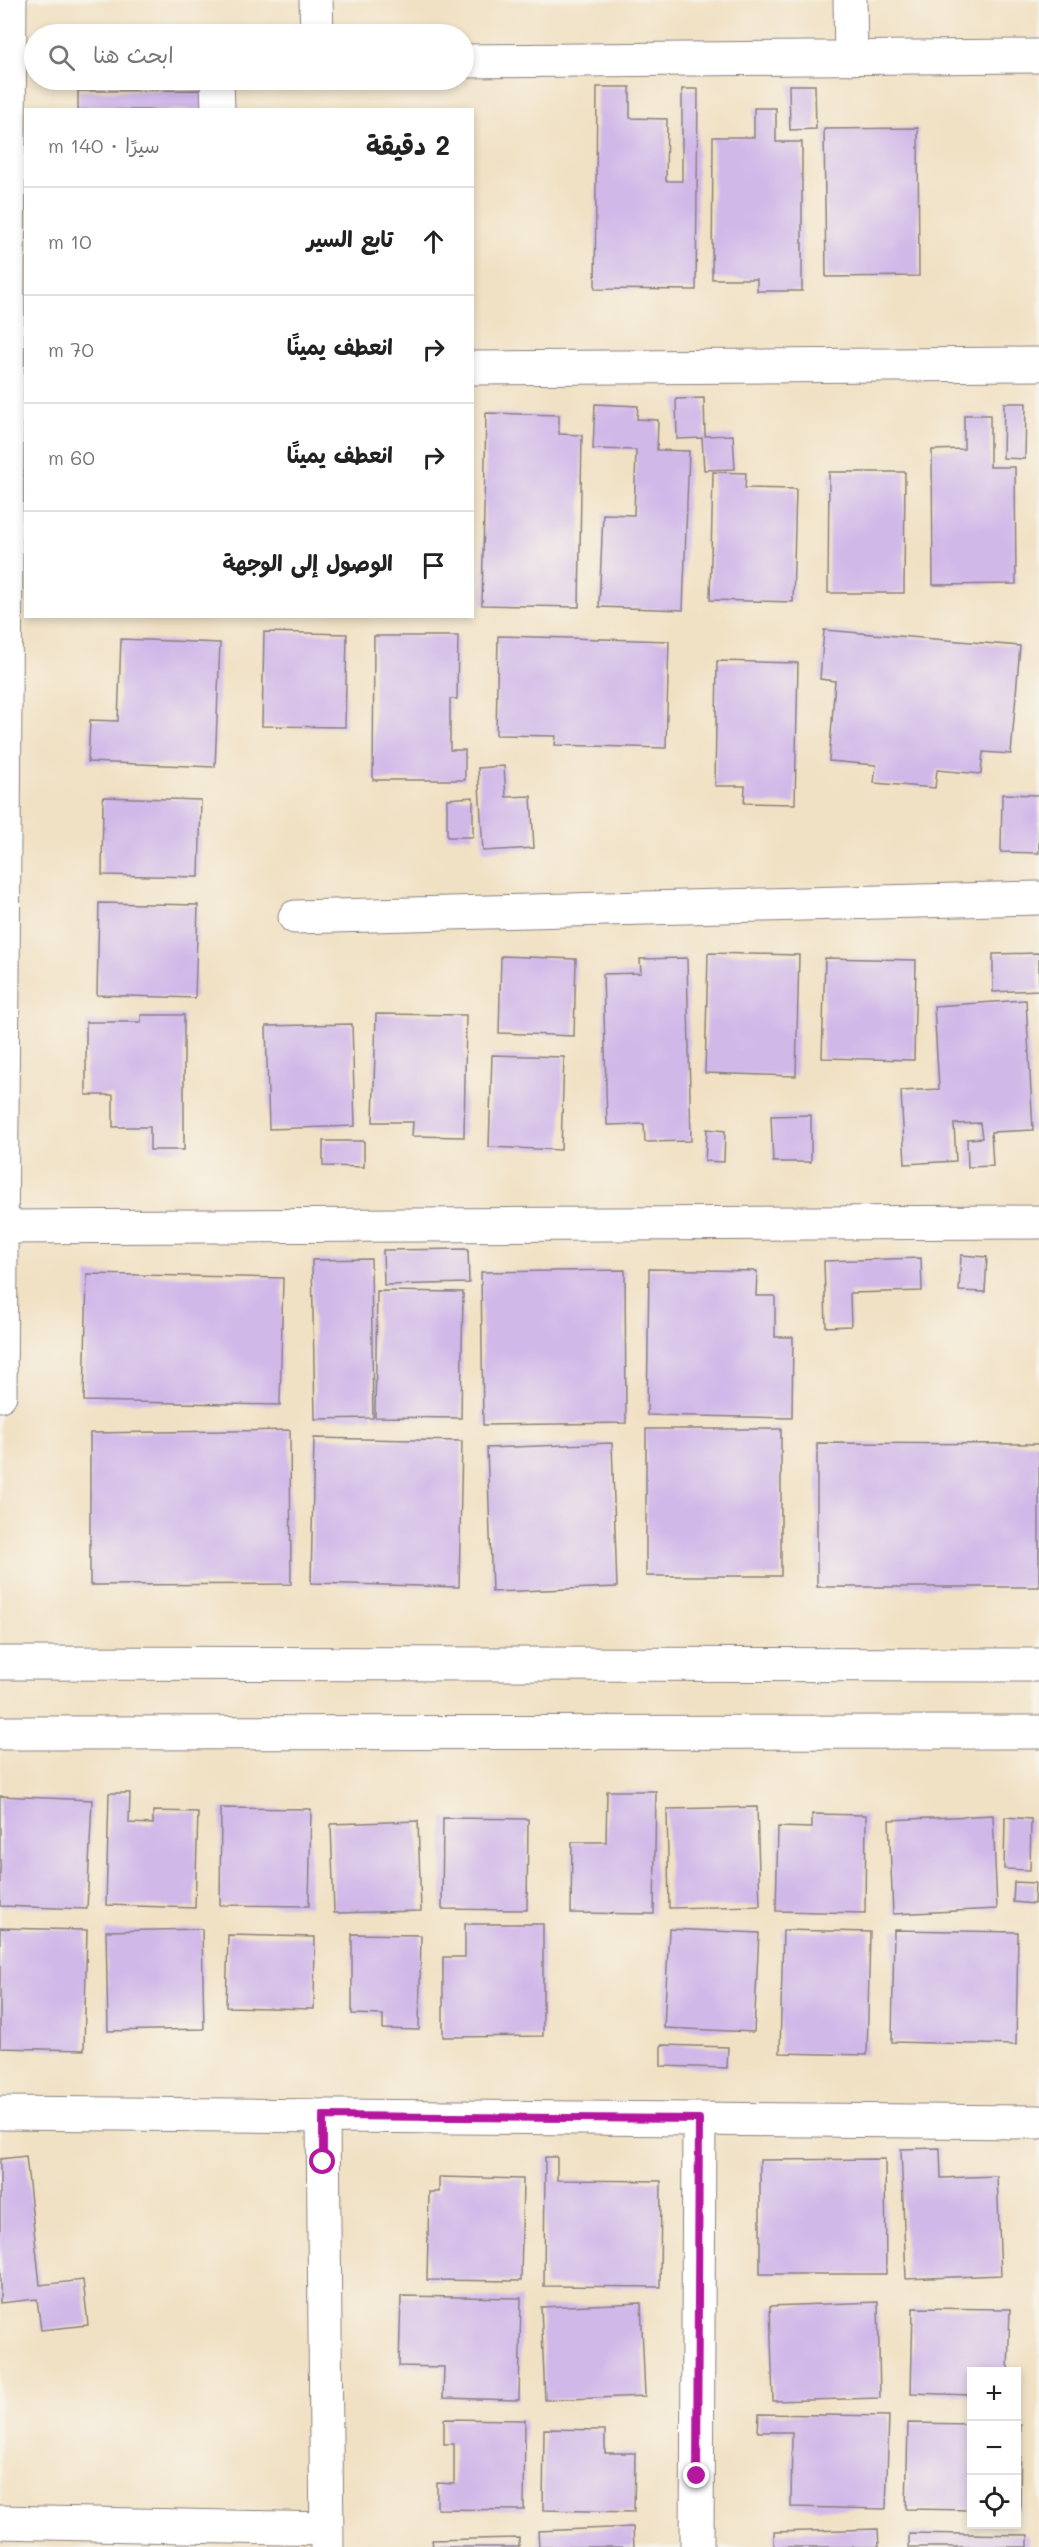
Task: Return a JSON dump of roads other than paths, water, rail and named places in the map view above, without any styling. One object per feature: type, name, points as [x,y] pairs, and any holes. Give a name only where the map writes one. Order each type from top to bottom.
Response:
[{"type":"street","points":[[0,1395],[3,483],[22,65],[10,0]]},
{"type":"street","points":[[316,0],[317,24]]},
{"type":"street","points":[[850,0],[851,58]]},
{"type":"street","points":[[474,61],[1039,56]]},
{"type":"street","points":[[217,90],[218,108]]},
{"type":"street","points":[[474,368],[1039,364]]},
{"type":"street","points":[[295,917],[1039,898]]},
{"type":"street","points":[[1,1227],[1039,1222]]},
{"type":"street","points":[[0,1663],[1039,1665]]},
{"type":"street","points":[[0,1733],[1039,1732]]},
{"type":"street","points":[[0,2113],[1039,2122]]},
{"type":"street","points":[[0,2522],[327,2538],[323,2116]]},
{"type":"street","points":[[697,2547],[699,2119]]}]
